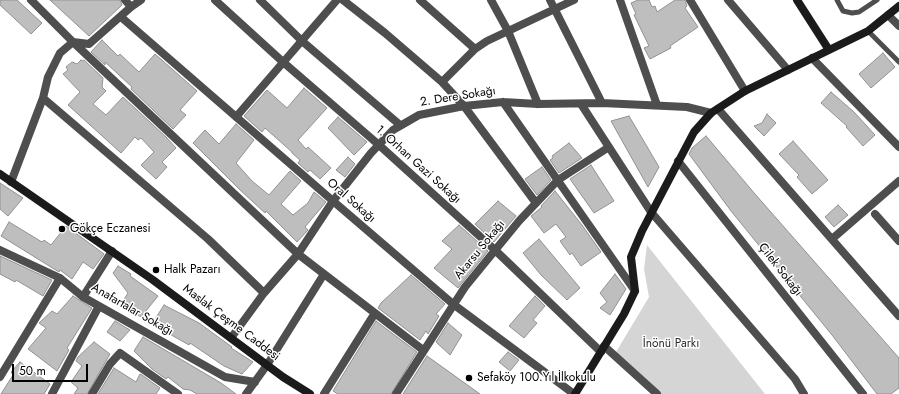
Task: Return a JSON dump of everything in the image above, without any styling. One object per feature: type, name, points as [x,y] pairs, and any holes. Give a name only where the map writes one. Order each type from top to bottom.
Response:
[{"type":"street","points":[[31,0],[73,42],[298,254],[423,350]]},
{"type":"street","points":[[125,0],[131,7]]},
{"type":"street","points":[[11,182],[44,98],[48,78],[60,53],[73,42],[89,44],[141,0]]},
{"type":"street","name":"1. Orhan Gazi Sokağı","points":[[215,0],[283,62],[379,145],[602,349],[657,394]]},
{"type":"street","points":[[260,0],[302,40],[400,125]]},
{"type":"street","points":[[236,117],[337,0]]},
{"type":"street","points":[[343,0],[385,33],[442,82],[464,106],[536,203]]},
{"type":"street","points":[[420,0],[475,49]]},
{"type":"street","points":[[491,0],[508,31],[538,104]]},
{"type":"street","points":[[550,0],[602,103]]},
{"type":"street","points":[[442,82],[475,49],[487,41],[574,0]]},
{"type":"street","points":[[620,0],[657,106]]},
{"type":"street","points":[[690,0],[745,91]]},
{"type":"street","points":[[728,0],[788,70]]},
{"type":"street","points":[[797,0],[829,50]]},
{"type":"street","points":[[575,394],[624,314],[635,292],[631,257],[651,212],[694,132],[715,111],[745,91],[868,31],[899,6]]},
{"type":"street","points":[[888,15],[899,26]]},
{"type":"street","name":"Oral Sokağı","points":[[121,17],[332,201],[453,304],[575,394]]},
{"type":"street","points":[[812,58],[899,147]]},
{"type":"street","points":[[44,98],[208,239],[264,293]]},
{"type":"street","points":[[503,102],[635,292]]},
{"type":"street","name":"2. Dere Sokağı","points":[[231,338],[264,293],[298,254],[332,201],[379,145],[393,130],[419,115],[464,106],[503,102],[538,104],[602,103],[687,107],[715,111]]},
{"type":"street","points":[[581,104],[651,212],[795,379],[804,394]]},
{"type":"street","points":[[715,111],[832,239],[899,316]]},
{"type":"street","name":"Akarsu Sokağı","points":[[396,394],[465,287],[519,221],[558,180],[609,147]]},
{"type":"street","name":"Çilek Sokağı","points":[[678,161],[863,394]]},
{"type":"street","name":"Maslak Çeşme Caddesi","points":[[0,174],[153,280],[306,393]]},
{"type":"street","points":[[832,239],[899,181]]},
{"type":"street","points":[[875,214],[899,241]]},
{"type":"street","name":"Anafartalar Sokağı","points":[[0,250],[60,278],[83,296],[99,306],[225,377],[255,382]]},
{"type":"street","points":[[83,296],[112,251]]},
{"type":"street","points":[[246,394],[267,365],[324,274]]},
{"type":"street","points":[[0,377],[60,278]]},
{"type":"street","points":[[52,394],[99,306]]},
{"type":"street","points":[[324,394],[375,313]]},
{"type":"street","points":[[92,394],[110,364],[120,353],[173,392]]},
{"type":"lane","points":[[837,0],[843,11],[852,13],[859,12],[877,0]]},
{"type":"lane","points":[[868,31],[899,62]]},
{"type":"green space","name":"İnönü Parkı","points":[[647,245],[765,394],[661,394],[616,352],[649,297],[644,269]]},
{"type":"building","points":[[0,0],[17,0],[42,23],[31,34],[0,5]]},
{"type":"building","points":[[50,0],[120,0],[122,5],[89,36]]},
{"type":"building","points":[[638,0],[649,0],[652,7],[655,6],[657,12],[675,0],[685,0],[687,6],[685,8],[698,27],[670,46],[671,48],[650,59],[644,48],[649,46],[634,15],[636,14],[631,3]]},
{"type":"building","points":[[102,40],[118,56],[120,54],[139,72],[155,54],[197,91],[180,110],[186,115],[173,129],[131,89],[132,87],[105,62],[105,65],[91,52]]},
{"type":"building","points":[[883,53],[895,67],[871,88],[859,74]]},
{"type":"building","points":[[81,60],[84,60],[103,78],[102,87],[106,91],[93,104],[106,115],[123,97],[176,148],[162,162],[167,167],[156,179],[141,165],[154,152],[141,138],[138,140],[135,137],[121,153],[68,105],[80,92],[63,74],[68,70],[66,67],[72,62],[77,64]]},
{"type":"building","points":[[304,88],[327,108],[298,140],[306,149],[308,147],[331,168],[320,179],[310,170],[308,172],[298,163],[300,160],[265,128],[262,132],[244,116],[267,90],[287,108]]},
{"type":"building","points":[[831,92],[854,112],[875,135],[863,146],[846,127],[847,126],[821,103]]},
{"type":"building","points":[[767,114],[776,123],[764,136],[754,126],[762,123]]},
{"type":"building","points":[[629,116],[659,167],[648,187],[611,121]]},
{"type":"building","points":[[338,117],[367,142],[354,155],[328,128]]},
{"type":"building","points":[[236,124],[254,140],[236,163],[252,181],[269,195],[290,171],[301,181],[281,204],[293,215],[308,203],[314,192],[326,202],[305,227],[308,230],[297,242],[266,211],[265,213],[238,188],[193,143],[205,130],[219,144]]},
{"type":"building","points":[[706,136],[899,358],[899,388],[891,394],[877,394],[832,335],[731,211],[689,154],[692,148]]},
{"type":"building","points":[[793,141],[828,180],[812,194],[797,177],[799,175],[779,154]]},
{"type":"building","points":[[569,143],[582,158],[559,173],[550,160],[553,158],[552,156]]},
{"type":"building","points":[[348,157],[355,164],[345,177],[336,170]]},
{"type":"building","points":[[591,165],[614,201],[594,213],[570,179]]},
{"type":"building","points":[[542,167],[551,180],[537,195],[525,179]]},
{"type":"building","points":[[0,183],[23,198],[8,216],[0,209]]},
{"type":"building","points":[[555,191],[601,252],[581,266],[572,253],[570,255],[560,241],[566,237],[556,224],[544,233],[531,216],[542,207],[541,206]]},
{"type":"building","points":[[498,201],[516,216],[494,242],[475,224]]},
{"type":"building","points":[[838,205],[848,215],[834,227],[825,217]]},
{"type":"building","points":[[9,222],[42,242],[44,240],[51,245],[66,226],[104,254],[93,269],[83,262],[72,279],[60,270],[59,272],[1,236]]},
{"type":"building","points":[[459,225],[488,251],[458,288],[434,268],[452,249],[442,241]]},
{"type":"building","points":[[539,239],[580,288],[567,300],[541,275],[523,253]]},
{"type":"building","points":[[0,256],[52,280],[43,296],[16,280],[15,282],[0,274]]},
{"type":"building","points":[[118,266],[131,274],[130,276],[158,296],[141,317],[121,304],[128,293],[113,273]]},
{"type":"building","points":[[615,274],[626,289],[610,315],[600,308],[607,302],[600,293]]},
{"type":"building","points":[[411,275],[445,304],[436,314],[439,316],[428,334],[426,331],[420,340],[378,308],[381,303]]},
{"type":"building","points":[[73,296],[92,308],[67,348],[69,350],[57,371],[28,349],[46,328],[39,323],[52,311],[57,314]]},
{"type":"building","points":[[535,296],[545,306],[533,320],[537,323],[524,338],[509,326]]},
{"type":"building","points":[[164,305],[199,323],[232,347],[231,348],[253,362],[242,374],[224,366],[190,343],[189,345],[152,324]]},
{"type":"building","points":[[115,321],[130,330],[120,341],[107,332]]},
{"type":"building","points":[[376,321],[417,352],[391,394],[338,394],[333,391]]},
{"type":"building","points":[[448,323],[462,335],[450,355],[436,342]]},
{"type":"building","points":[[143,337],[221,383],[236,394],[197,394],[190,390],[183,389],[168,377],[166,379],[152,369],[134,351]]},
{"type":"building","points":[[94,342],[110,354],[87,394],[74,394],[78,388],[71,382],[82,366],[76,361],[78,357]]},
{"type":"building","points":[[508,352],[519,360],[510,371],[499,362]]},
{"type":"building","points":[[427,356],[480,394],[403,394]]},
{"type":"building","points":[[20,362],[50,384],[44,394],[1,394],[13,375],[11,372]]},
{"type":"building","points":[[114,368],[136,382],[140,374],[160,388],[156,394],[98,394]]},
{"type":"place","name":"Gökçe Eczanesi","points":[[62,229]]},
{"type":"place","name":"Halk Pazarı","points":[[156,270]]},
{"type":"place","name":"Sefaköy 100.Yıl İlkokulu","points":[[469,378]]}]
